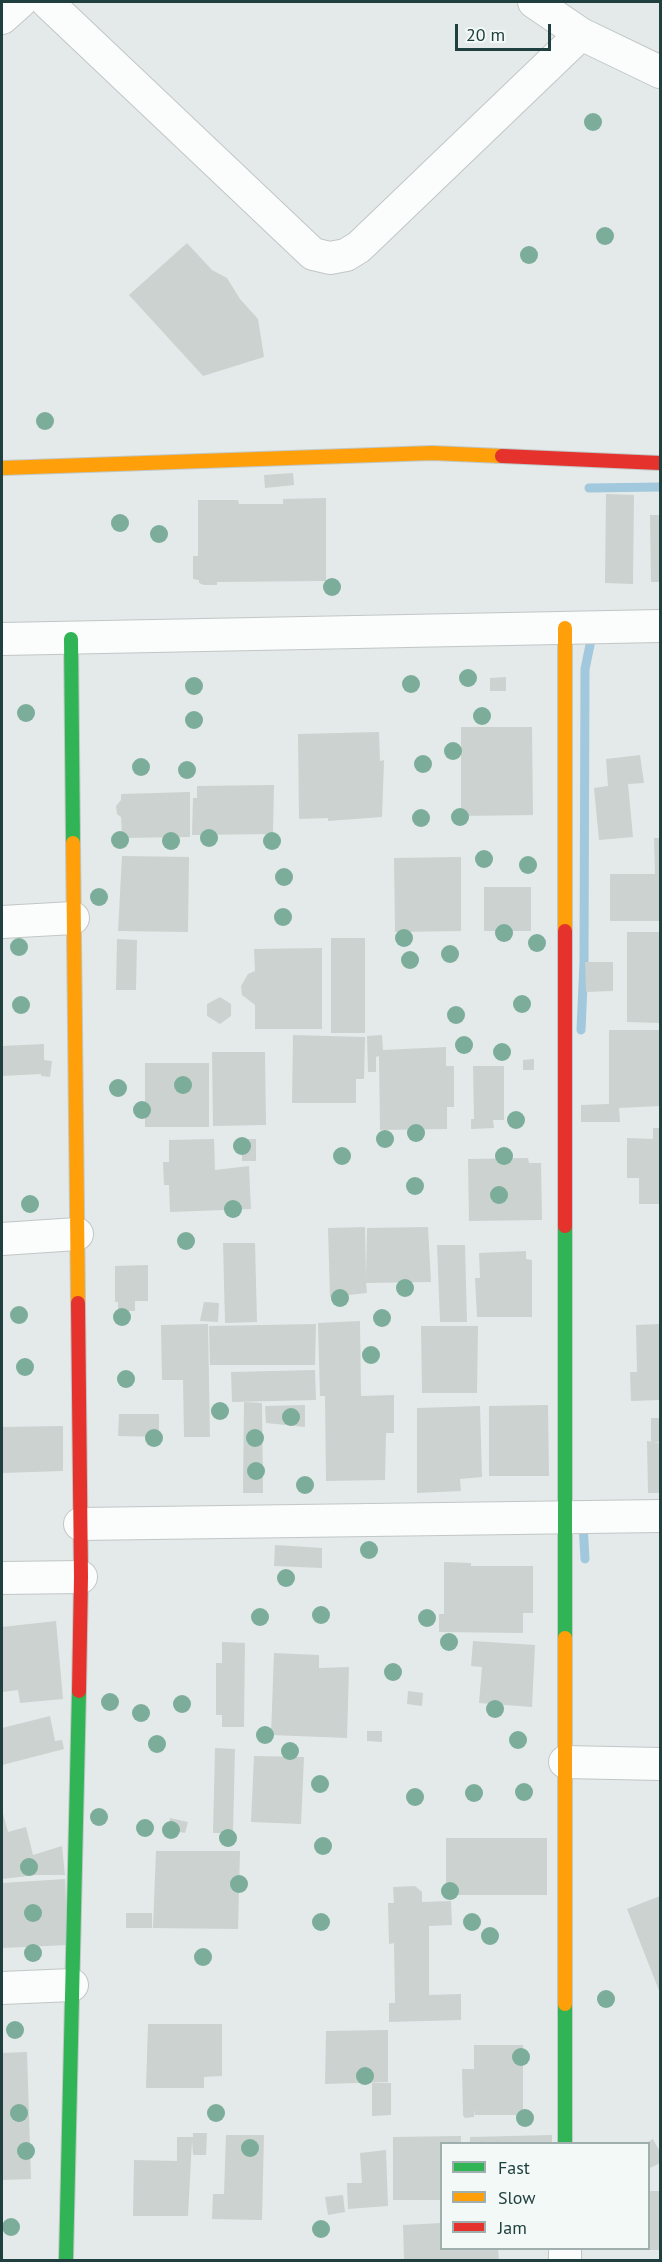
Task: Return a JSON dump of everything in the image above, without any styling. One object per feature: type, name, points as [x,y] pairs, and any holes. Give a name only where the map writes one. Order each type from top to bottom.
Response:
[{"type":"street","points":[[2,18],[20,2]]},
{"type":"street","points":[[47,2],[313,254],[330,258],[346,255],[359,247],[581,34]]},
{"type":"street","points":[[534,2],[581,34],[660,72]]},
{"type":"street","points":[[2,468],[432,453],[660,463]]},
{"type":"street","points":[[2,639],[660,626]]},
{"type":"street","points":[[565,628],[565,2142]]},
{"type":"street","points":[[66,2260],[81,1576],[71,639]]},
{"type":"street","points":[[2,922],[73,918]]},
{"type":"street","points":[[2,1239],[76,1234]]},
{"type":"street","points":[[80,1524],[660,1516]]},
{"type":"street","points":[[2,1578],[81,1576]]},
{"type":"street","points":[[565,1762],[660,1764]]},
{"type":"street","points":[[2,1988],[72,1985]]},
{"type":"building","points":[[187,243],[212,270],[227,278],[240,299],[258,319],[264,357],[203,376],[129,295]]},
{"type":"building","points":[[293,473],[294,485],[265,488],[264,475]]},
{"type":"building","points":[[606,494],[634,495],[633,584],[605,583]]},
{"type":"building","points":[[326,498],[326,581],[217,582],[217,585],[204,585],[199,583],[199,580],[193,579],[193,556],[198,556],[198,500],[238,500],[239,504],[283,504],[283,499]]},
{"type":"building","points":[[650,515],[660,515],[660,582],[651,582]]},
{"type":"building","points":[[506,677],[506,691],[490,691],[490,678]]},
{"type":"building","points":[[461,727],[532,727],[533,815],[461,816]]},
{"type":"building","points":[[379,732],[380,761],[384,760],[382,817],[328,821],[328,818],[299,819],[298,734]]},
{"type":"building","points":[[640,755],[644,783],[628,784],[633,837],[599,840],[594,788],[608,786],[606,759]]},
{"type":"building","points":[[274,785],[273,834],[192,835],[193,798],[197,798],[197,786]]},
{"type":"building","points":[[190,792],[190,837],[122,838],[121,817],[117,814],[116,806],[121,800],[121,794]]},
{"type":"building","points":[[654,838],[660,838],[660,921],[610,921],[610,874],[655,874]]},
{"type":"building","points":[[122,856],[189,857],[188,932],[118,931]]},
{"type":"building","points":[[461,857],[461,931],[395,932],[394,858]]},
{"type":"building","points":[[484,887],[531,887],[531,931],[484,931]]},
{"type":"building","points":[[627,932],[660,932],[660,1023],[627,1022]]},
{"type":"building","points":[[331,938],[365,938],[365,1033],[331,1033]]},
{"type":"building","points":[[117,939],[137,940],[136,990],[116,990]]},
{"type":"building","points":[[322,948],[322,1029],[255,1029],[255,1005],[242,995],[241,986],[248,974],[255,971],[254,949]]},
{"type":"building","points":[[585,962],[613,962],[613,991],[586,992]]},
{"type":"building","points":[[220,997],[231,1004],[231,1016],[220,1024],[207,1016],[207,1004]]},
{"type":"building","points":[[609,1030],[660,1030],[660,1106],[619,1108],[620,1122],[581,1122],[581,1105],[609,1104]]},
{"type":"building","points":[[293,1035],[365,1037],[364,1079],[356,1079],[356,1103],[292,1103]]},
{"type":"building","points":[[382,1035],[383,1050],[446,1047],[446,1066],[454,1066],[454,1107],[447,1107],[447,1129],[380,1130],[379,1056],[376,1057],[376,1072],[368,1072],[367,1036]]},
{"type":"building","points":[[44,1044],[44,1060],[52,1061],[50,1077],[41,1076],[41,1074],[2,1076],[2,1046]]},
{"type":"building","points":[[212,1052],[265,1052],[266,1125],[213,1126]]},
{"type":"building","points":[[534,1059],[534,1070],[523,1070],[523,1060]]},
{"type":"building","points":[[145,1063],[209,1063],[209,1127],[145,1127]]},
{"type":"building","points":[[473,1066],[504,1066],[504,1120],[493,1120],[494,1128],[471,1129],[471,1119],[474,1119]]},
{"type":"building","points":[[653,1128],[660,1128],[660,1204],[639,1204],[639,1178],[627,1178],[627,1138],[653,1139]]},
{"type":"building","points":[[214,1139],[215,1170],[249,1166],[251,1209],[170,1212],[169,1185],[164,1185],[163,1162],[169,1162],[169,1140]]},
{"type":"building","points":[[242,1139],[256,1139],[256,1161],[242,1161]]},
{"type":"building","points":[[528,1158],[529,1163],[541,1163],[542,1220],[469,1221],[468,1159]]},
{"type":"building","points":[[365,1227],[366,1279],[367,1228],[428,1227],[431,1282],[366,1283],[367,1293],[330,1297],[328,1228]]},
{"type":"building","points":[[223,1243],[255,1243],[257,1322],[225,1323]]},
{"type":"building","points":[[437,1245],[465,1245],[467,1322],[440,1322]]},
{"type":"building","points":[[526,1251],[526,1259],[532,1260],[532,1317],[477,1317],[475,1278],[480,1278],[479,1253]]},
{"type":"building","points":[[148,1265],[148,1301],[135,1301],[135,1311],[118,1311],[118,1302],[115,1302],[115,1266]]},
{"type":"building","points":[[204,1302],[219,1303],[218,1322],[200,1321]]},
{"type":"building","points":[[360,1321],[361,1396],[394,1395],[394,1433],[386,1433],[385,1480],[326,1481],[325,1396],[320,1396],[318,1323]]},
{"type":"building","points":[[208,1324],[210,1437],[184,1437],[183,1380],[162,1380],[161,1325]]},
{"type":"building","points":[[316,1324],[315,1365],[210,1365],[209,1326]]},
{"type":"building","points":[[660,1324],[660,1400],[631,1401],[630,1372],[637,1372],[636,1325]]},
{"type":"building","points":[[421,1326],[478,1326],[477,1393],[422,1393]]},
{"type":"building","points":[[315,1370],[316,1400],[232,1402],[231,1372]]},
{"type":"building","points":[[244,1402],[262,1403],[263,1493],[243,1493]]},
{"type":"building","points":[[305,1405],[305,1427],[266,1423],[265,1406]]},
{"type":"building","points":[[548,1405],[549,1476],[489,1476],[489,1406]]},
{"type":"building","points":[[480,1406],[482,1477],[460,1479],[461,1491],[417,1493],[417,1408]]},
{"type":"building","points":[[119,1414],[159,1414],[159,1437],[118,1436]]},
{"type":"building","points":[[651,1418],[660,1418],[660,1442],[651,1442]]},
{"type":"building","points":[[63,1426],[63,1471],[2,1473],[2,1427]]},
{"type":"building","points":[[647,1441],[660,1443],[660,1493],[648,1493]]},
{"type":"building","points":[[275,1545],[322,1548],[322,1568],[274,1566]]},
{"type":"building","points":[[444,1562],[471,1563],[471,1566],[533,1566],[533,1613],[523,1613],[523,1633],[439,1632],[439,1614],[444,1614]]},
{"type":"building","points":[[56,1621],[63,1699],[20,1703],[18,1690],[2,1692],[2,1627]]},
{"type":"building","points":[[473,1641],[535,1645],[532,1707],[479,1703],[482,1667],[471,1666]]},
{"type":"building","points":[[222,1642],[245,1643],[244,1727],[222,1727],[222,1715],[216,1715],[216,1663],[222,1663]]},
{"type":"building","points":[[274,1653],[319,1655],[319,1668],[349,1667],[347,1738],[271,1735]]},
{"type":"building","points":[[408,1691],[423,1693],[422,1706],[407,1704]]},
{"type":"building","points":[[50,1716],[55,1741],[62,1740],[64,1749],[2,1765],[2,1728]]},
{"type":"building","points":[[367,1731],[382,1731],[382,1742],[367,1741]]},
{"type":"building","points":[[215,1748],[235,1749],[233,1833],[213,1833]]},
{"type":"building","points":[[254,1756],[304,1757],[301,1824],[251,1822]]},
{"type":"building","points":[[2,1810],[8,1832],[26,1827],[33,1855],[62,1846],[65,1875],[2,1879]]},
{"type":"building","points":[[170,1818],[188,1822],[185,1833],[168,1830]]},
{"type":"building","points":[[446,1838],[547,1838],[547,1895],[446,1895]]},
{"type":"building","points":[[156,1851],[240,1851],[238,1929],[153,1928]]},
{"type":"building","points":[[65,1879],[68,1945],[2,1948],[2,1883]]},
{"type":"building","points":[[415,1886],[422,1892],[422,1902],[451,1901],[452,1925],[429,1926],[429,1995],[461,1994],[461,2020],[389,2022],[389,2003],[395,2003],[394,1943],[389,1944],[388,1903],[394,1903],[393,1887]]},
{"type":"building","points":[[660,1896],[660,1993],[627,1909]]},
{"type":"building","points":[[126,1913],[152,1913],[152,1928],[126,1928]]},
{"type":"building","points":[[148,2024],[222,2024],[222,2076],[204,2077],[204,2088],[146,2088]]},
{"type":"building","points":[[388,2030],[388,2082],[325,2084],[326,2031]]},
{"type":"building","points":[[474,2045],[523,2045],[523,2115],[475,2115],[475,2109],[474,2117],[465,2118],[463,2115],[462,2069],[474,2069]]},
{"type":"building","points":[[27,2052],[31,2179],[2,2180],[2,2053]]},
{"type":"building","points":[[372,2083],[391,2083],[391,2115],[372,2116]]},
{"type":"building","points":[[193,2133],[207,2133],[206,2155],[193,2155],[192,2140],[188,2216],[133,2216],[134,2160],[177,2161],[177,2137],[193,2137]]},
{"type":"building","points":[[226,2135],[264,2135],[262,2220],[212,2219],[213,2194],[224,2194]]},
{"type":"building","points":[[552,2135],[552,2142],[470,2142],[470,2137]]},
{"type":"building","points":[[461,2136],[461,2142],[440,2142],[440,2200],[393,2200],[393,2137]]},
{"type":"building","points":[[653,2139],[660,2152],[660,2163],[650,2168],[650,2142],[648,2142]]},
{"type":"building","points":[[386,2150],[388,2206],[348,2209],[347,2183],[362,2183],[360,2153]]},
{"type":"building","points":[[650,2191],[660,2191],[660,2250],[650,2250]]},
{"type":"building","points":[[343,2195],[345,2212],[328,2215],[325,2197]]},
{"type":"building","points":[[440,2223],[440,2250],[498,2250],[499,2260],[404,2260],[403,2225]]},
{"type":"waterway","points":[[589,488],[660,487]]},
{"type":"waterway","points":[[581,1030],[584,962],[585,669],[591,640]]},
{"type":"waterway","points":[[583,1524],[585,1559]]},
{"type":"traffic: fast","points":[[71,639],[73,843]]},
{"type":"traffic: fast","points":[[565,1226],[565,1638]]},
{"type":"traffic: fast","points":[[66,2260],[79,1691]]},
{"type":"traffic: fast","points":[[565,2004],[565,2142]]},
{"type":"traffic: slow","points":[[2,468],[432,453],[502,456]]},
{"type":"traffic: slow","points":[[565,628],[565,931]]},
{"type":"traffic: slow","points":[[73,843],[78,1303]]},
{"type":"traffic: slow","points":[[565,1638],[565,2004]]},
{"type":"traffic: jam","points":[[502,456],[660,463]]},
{"type":"traffic: jam","points":[[565,931],[565,1226]]},
{"type":"traffic: jam","points":[[78,1303],[81,1577],[79,1691]]}]
